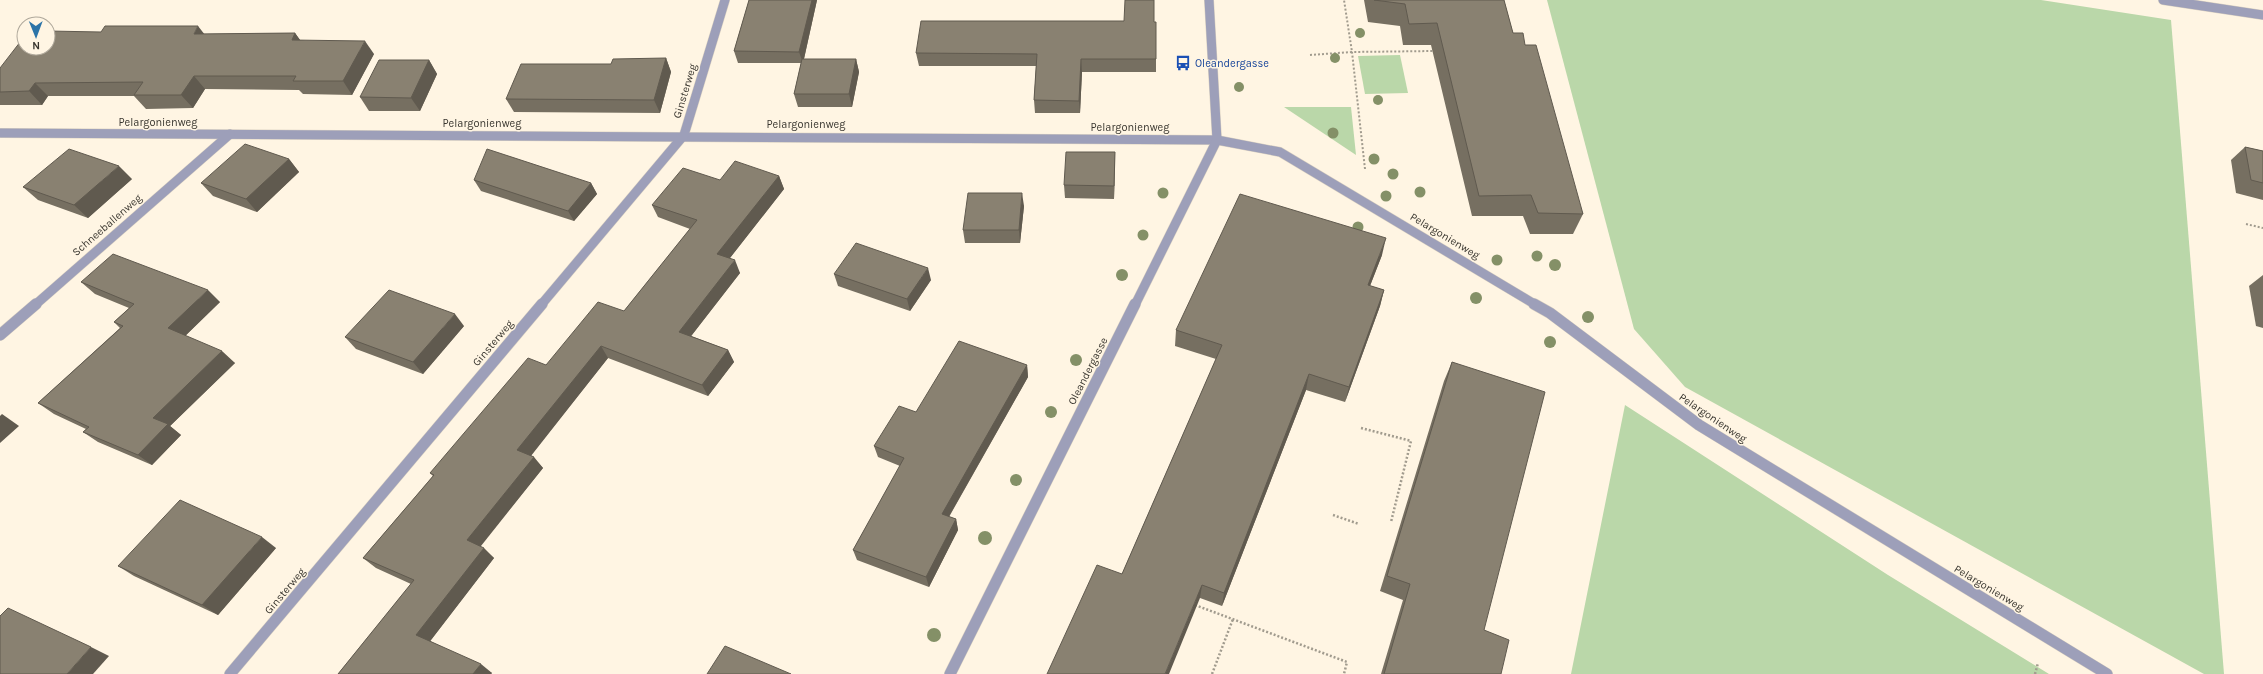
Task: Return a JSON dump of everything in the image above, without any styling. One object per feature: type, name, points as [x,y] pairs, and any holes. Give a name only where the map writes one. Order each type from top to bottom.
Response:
[{"type":"street","name":"Ginsterweg","points":[[230,674],[684,135],[725,0]]},
{"type":"street","name":"Oleandergasse","points":[[950,674],[1217,140],[1209,0]]},
{"type":"street","points":[[2163,0],[2263,15]]},
{"type":"street","name":"Pelargonienweg","points":[[0,133],[684,135],[1217,140],[1280,152],[1550,313],[1699,426],[2107,674]]},
{"type":"street","name":"Schneeballenweg","points":[[0,335],[230,134]]},
{"type":"path","points":[[1344,0],[1352,52],[1365,169]]},
{"type":"path","points":[[1310,55],[1352,52],[1433,51]]},
{"type":"path","points":[[2246,224],[2263,228]]},
{"type":"path","points":[[1361,428],[1411,440],[1391,522]]},
{"type":"path","points":[[1333,515],[1359,524]]},
{"type":"path","points":[[1190,604],[1347,662],[1344,674]]},
{"type":"path","points":[[1212,674],[1233,619]]},
{"type":"green space","points":[[1547,0],[2041,0],[2171,20],[2224,674],[2204,674],[1685,387],[1634,329]]},
{"type":"green space","points":[[1400,55],[1408,93],[1365,94],[1358,56]]},
{"type":"green space","points":[[1284,107],[1351,107],[1356,155]]},
{"type":"green space","points":[[1625,405],[1888,575],[2049,674],[1571,674]]},
{"type":"building","points":[[749,0],[812,0],[799,52],[734,51]]},
{"type":"building","points":[[1125,0],[1154,0],[1154,22],[1156,22],[1156,59],[1081,59],[1079,101],[1034,100],[1037,54],[916,53],[921,21],[1124,21]]},
{"type":"building","points":[[1374,0],[1504,0],[1513,33],[1523,33],[1525,45],[1536,45],[1583,214],[1538,213],[1531,195],[1479,196],[1437,23],[1409,24],[1405,4]]},
{"type":"building","points":[[105,26],[198,26],[194,34],[295,33],[292,40],[365,41],[343,81],[293,81],[296,76],[194,76],[181,95],[134,95],[143,82],[35,83],[29,91],[0,92],[0,68],[16,47],[16,56],[56,56],[56,31],[101,32]]},
{"type":"building","points":[[666,58],[654,100],[506,99],[521,64],[611,64],[613,59]]},
{"type":"building","points":[[802,59],[856,59],[849,94],[794,94]]},
{"type":"building","points":[[379,60],[429,60],[411,98],[360,97]]},
{"type":"building","points":[[245,144],[289,159],[246,199],[201,183]]},
{"type":"building","points":[[2245,147],[2263,151],[2263,183],[2251,180]]},
{"type":"building","points":[[69,149],[119,166],[74,205],[23,187]]},
{"type":"building","points":[[487,149],[591,183],[568,211],[474,180]]},
{"type":"building","points":[[1066,152],[1115,152],[1114,186],[1064,185]]},
{"type":"building","points":[[735,161],[779,176],[717,254],[735,260],[679,332],[728,350],[702,385],[601,346],[517,450],[534,457],[467,540],[484,548],[416,635],[481,664],[473,674],[338,674],[414,580],[363,558],[434,475],[430,473],[528,358],[546,365],[598,302],[624,311],[697,220],[652,205],[683,168],[720,180]]},
{"type":"building","points":[[968,193],[1022,193],[1019,230],[963,230]]},
{"type":"building","points":[[1240,194],[1386,238],[1368,285],[1384,290],[1349,387],[1309,374],[1224,593],[1202,585],[1165,674],[1047,674],[1097,565],[1122,574],[1222,345],[1176,330]]},
{"type":"building","points":[[856,243],[928,268],[907,299],[834,274]]},
{"type":"building","points":[[113,254],[208,290],[168,328],[222,351],[153,418],[168,424],[138,455],[83,432],[89,427],[38,403],[123,326],[114,322],[134,304],[81,282]]},
{"type":"building","points":[[389,290],[455,314],[413,362],[345,337]]},
{"type":"building","points":[[959,341],[1027,365],[942,514],[956,519],[926,577],[853,550],[904,458],[874,446],[899,406],[916,412]]},
{"type":"building","points":[[1452,362],[1545,392],[1484,630],[1509,640],[1501,674],[1384,674],[1410,584],[1387,576]]},
{"type":"building","points":[[180,500],[262,537],[202,605],[118,566]]},
{"type":"building","points":[[8,608],[91,647],[67,674],[0,674],[0,616]]},
{"type":"building","points":[[725,646],[791,674],[707,674]]},
{"type":"place","name":"Oleandergasse","points":[[1183,63]]}]
